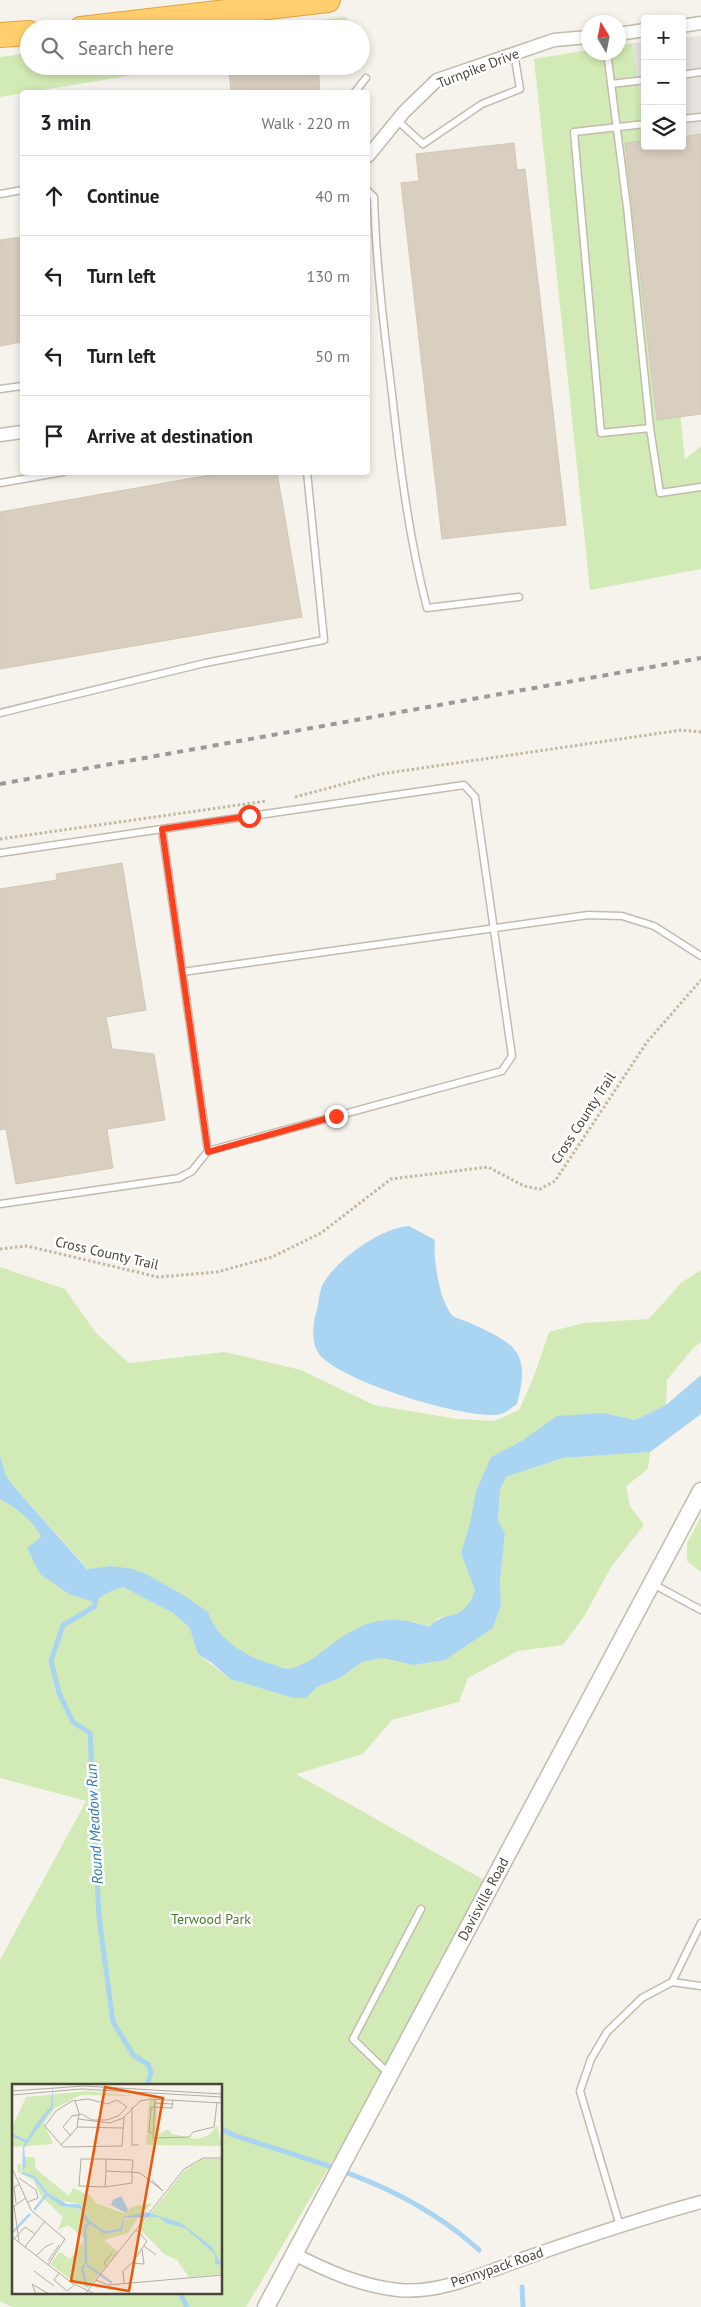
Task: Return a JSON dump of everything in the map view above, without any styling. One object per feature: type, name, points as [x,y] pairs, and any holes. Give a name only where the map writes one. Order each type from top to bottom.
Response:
[{"type":"highway","points":[[158,20],[328,0]]},
{"type":"highway","points":[[0,35],[20,34]]},
{"type":"street","points":[[686,26],[701,24]]},
{"type":"street","points":[[626,33],[641,31]]},
{"type":"street","name":"Turnpike Drive","points":[[370,154],[397,120],[437,80],[554,40],[581,38]]},
{"type":"street","points":[[0,434],[20,432]]},
{"type":"street","name":"Davisville Road","points":[[266,2307],[701,1491]]},
{"type":"street","name":"Pennypack Road","points":[[294,2254],[350,2280],[378,2287],[416,2290],[459,2281],[620,2226],[701,2202]]},
{"type":"lane","points":[[397,120],[423,144],[482,104],[520,89],[514,53]]},
{"type":"lane","points":[[608,60],[627,207],[650,428],[660,493],[701,487]]},
{"type":"lane","points":[[686,74],[701,72]]},
{"type":"lane","points":[[357,90],[366,78]]},
{"type":"lane","points":[[611,84],[641,80]]},
{"type":"lane","points":[[686,119],[701,117]]},
{"type":"lane","points":[[641,124],[574,132],[601,433],[650,428]]},
{"type":"lane","points":[[0,194],[20,190]]},
{"type":"lane","points":[[370,193],[374,197],[376,259],[405,506],[415,560],[427,608],[519,597]]},
{"type":"lane","points":[[0,389],[20,386]]},
{"type":"lane","points":[[0,483],[46,475]]},
{"type":"lane","points":[[0,714],[205,663],[324,640],[307,475]]},
{"type":"lane","points":[[0,853],[464,785],[475,797],[512,1056],[502,1071],[208,1152],[192,1171],[179,1178],[0,1204]]},
{"type":"lane","points":[[162,829],[208,1152]]},
{"type":"lane","points":[[182,972],[588,915],[622,916],[654,926],[701,956]]},
{"type":"lane","points":[[652,1584],[701,1610]]},
{"type":"lane","points":[[390,2075],[353,2039],[421,1909]]},
{"type":"lane","points":[[620,2226],[580,2091],[591,2059],[607,2032],[642,1998],[672,1982],[701,1923]]},
{"type":"lane","points":[[672,1982],[701,1986]]},
{"type":"path","points":[[286,798],[381,774],[682,730],[701,732]]},
{"type":"path","points":[[0,839],[276,799]]},
{"type":"path","name":"Cross County Trail","points":[[0,1249],[27,1246],[158,1277],[216,1272],[272,1257],[321,1234],[391,1179],[488,1167],[524,1186],[540,1189],[555,1181],[647,1042],[701,980]]},
{"type":"shaded area","points":[[701,36],[701,283],[683,150],[686,150],[686,38]]},
{"type":"shaded area","points":[[641,42],[641,104],[632,43]]},
{"type":"green space","points":[[345,17],[348,20],[320,20]]},
{"type":"green space","points":[[632,43],[641,104],[641,150],[646,150],[666,285],[685,459],[701,446],[701,569],[590,590],[534,59],[581,51],[581,60],[626,60],[626,44]]},
{"type":"green space","points":[[20,54],[20,75],[133,75],[42,90],[20,90],[20,94],[0,97],[0,57]]},
{"type":"green space","points":[[0,1267],[65,1289],[96,1333],[129,1363],[225,1352],[301,1370],[374,1405],[457,1419],[494,1421],[519,1410],[533,1379],[549,1332],[583,1323],[649,1319],[681,1283],[701,1270],[701,1342],[694,1347],[667,1380],[666,1405],[635,1420],[604,1413],[523,1440],[491,1457],[461,1553],[475,1591],[467,1608],[460,1613],[438,1618],[429,1627],[412,1621],[333,1644],[313,1660],[291,1669],[265,1663],[241,1652],[227,1641],[212,1623],[208,1612],[146,1574],[111,1566],[88,1569],[6,1476],[0,1455]]},
{"type":"green space","name":"Terwood Park","points":[[650,1452],[648,1469],[626,1486],[630,1506],[644,1525],[611,1567],[585,1615],[563,1645],[518,1651],[468,1678],[459,1702],[392,1720],[363,1754],[296,1774],[491,1884],[358,2118],[246,2307],[12,2307],[0,2301],[0,1960],[86,1801],[0,1778],[0,1499],[18,1510],[29,1520],[94,1602],[107,1593],[123,1587],[173,1613],[189,1627],[198,1654],[230,1679],[293,1698],[306,1698],[317,1687],[340,1678],[362,1662],[382,1658],[415,1665],[445,1660],[493,1628],[501,1605],[500,1580],[505,1534],[498,1520],[500,1490],[506,1477],[563,1458]]},
{"type":"green space","points":[[701,1517],[701,1572],[687,1561],[687,1543]]},
{"type":"water","points":[[409,1226],[435,1240],[435,1257],[440,1289],[451,1314],[497,1336],[515,1350],[520,1359],[522,1371],[521,1386],[517,1404],[505,1412],[485,1415],[433,1405],[403,1396],[347,1374],[328,1362],[317,1351],[313,1336],[314,1320],[323,1284],[330,1274],[361,1246],[386,1232]]},
{"type":"water","points":[[701,1375],[701,1414],[650,1452],[563,1458],[506,1477],[500,1490],[498,1520],[505,1534],[500,1580],[501,1605],[493,1628],[445,1660],[414,1665],[382,1658],[362,1662],[340,1678],[317,1687],[306,1698],[293,1698],[230,1679],[212,1663],[198,1654],[189,1627],[173,1613],[123,1587],[107,1593],[94,1602],[69,1594],[40,1574],[27,1548],[41,1537],[38,1531],[23,1515],[0,1499],[0,1455],[6,1476],[15,1488],[87,1569],[111,1566],[133,1569],[146,1574],[185,1596],[208,1612],[218,1631],[244,1653],[265,1662],[291,1669],[309,1661],[344,1636],[367,1624],[378,1621],[402,1620],[429,1627],[443,1617],[460,1612],[465,1608],[475,1591],[461,1553],[470,1523],[476,1492],[491,1457],[523,1440],[557,1416],[604,1413],[635,1420],[666,1405]]},
{"type":"building","points":[[230,75],[319,75],[320,90],[231,90]]},
{"type":"building","points":[[701,134],[701,414],[657,420],[625,143],[641,141],[641,150],[686,150],[686,136]]},
{"type":"building","points":[[514,143],[517,170],[525,169],[566,525],[442,539],[401,183],[419,181],[416,154]]},
{"type":"building","points":[[20,237],[20,342],[0,346],[0,240]]},
{"type":"building","points":[[210,475],[278,475],[302,617],[0,669],[0,512]]},
{"type":"building","points":[[122,863],[146,1010],[106,1017],[112,1049],[154,1054],[165,1120],[107,1129],[113,1168],[16,1184],[6,1129],[0,1130],[0,889],[57,880],[56,874]]},
{"type":"waterway","name":"Round Meadow Run","points":[[97,1595],[94,1607],[63,1625],[51,1661],[59,1693],[73,1722],[90,1733],[99,1917],[113,2022],[134,2056],[148,2064],[151,2072],[148,2084]]},
{"type":"waterway","points":[[222,2130],[233,2135],[332,2167],[393,2193],[423,2208],[451,2227],[479,2250]]},
{"type":"waterway","points":[[522,2287],[523,2307]]},
{"type":"waterway","name":"Round Meadow Run","points":[[180,2294],[187,2307]]},
{"type":"railway","points":[[0,784],[701,658]]},
{"type":"route","points":[[249,816],[162,829],[208,1152],[336,1116]]}]
